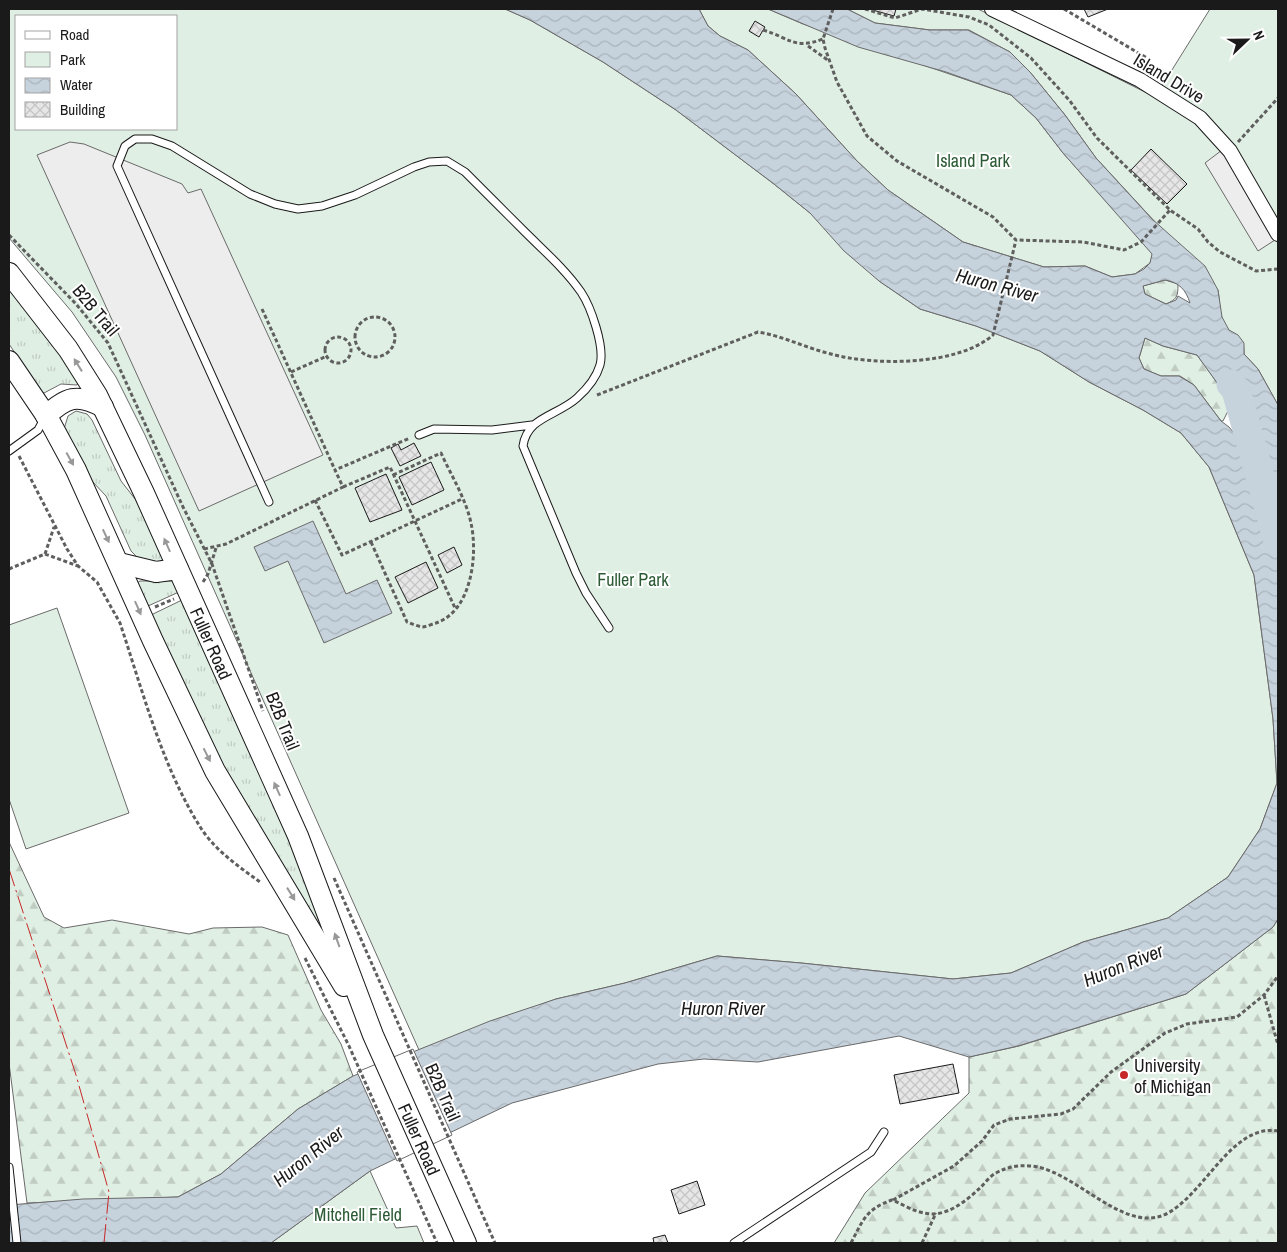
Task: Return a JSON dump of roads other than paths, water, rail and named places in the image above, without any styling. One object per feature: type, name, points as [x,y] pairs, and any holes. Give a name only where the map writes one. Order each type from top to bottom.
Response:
[{"type":"main road","name":"Fuller Road","points":[[9,273],[68,349],[103,407],[178,569],[192,590],[298,836],[373,1035],[466,1243]]},
{"type":"main road","name":"Fuller Road","points":[[9,361],[46,416],[76,470],[140,614],[215,771],[298,905],[373,1035]]},
{"type":"main road","points":[[46,416],[62,401],[75,398],[91,400],[103,407]]},
{"type":"main road","points":[[119,564],[156,572],[178,569]]},
{"type":"street","name":"Island Drive","points":[[992,9],[1140,80],[1200,118],[1230,151],[1278,234]]},
{"type":"lane","points":[[269,502],[116,166],[125,146],[135,140],[152,139],[172,146],[250,194],[275,204],[298,209],[322,206],[355,195],[414,166],[429,162],[447,162],[465,172],[566,272],[582,294],[599,341],[601,363],[592,384],[575,400],[533,425],[524,436],[523,446],[579,580],[609,628]]},
{"type":"lane","points":[[12,450],[38,430],[46,416]]},
{"type":"lane","points":[[418,435],[434,430],[492,430],[533,425]]},
{"type":"lane","points":[[734,1243],[871,1152],[884,1132]]},
{"type":"lane","points":[[9,1167],[17,1243]]},
{"type":"water","name":"Huron River","points":[[505,9],[699,9],[708,26],[720,36],[748,50],[796,94],[857,161],[888,190],[963,242],[1044,267],[1085,266],[1112,277],[1135,274],[1144,269],[1150,263],[1152,254],[1063,153],[1036,118],[1011,95],[946,72],[858,47],[768,9],[847,9],[875,23],[930,30],[968,30],[1010,52],[1030,72],[1065,115],[1096,158],[1152,219],[1205,266],[1218,290],[1222,317],[1229,330],[1238,335],[1244,343],[1244,354],[1258,369],[1278,405],[1278,919],[1273,927],[1186,994],[1018,1046],[969,1057],[899,1036],[758,1062],[704,1059],[658,1064],[512,1103],[370,1171],[271,1243],[9,1243],[9,1205],[83,1199],[178,1197],[221,1174],[298,1109],[353,1076],[490,1021],[556,999],[625,983],[717,956],[953,979],[1011,973],[1083,942],[1168,918],[1228,877],[1260,829],[1277,783],[1273,719],[1254,575],[1209,467],[1181,433],[1143,410],[1089,382],[1040,351],[976,326],[920,309],[879,281],[844,251],[810,213],[676,110],[603,62],[530,20]],"holes":[[[1165,280],[1181,287],[1190,303],[1178,296],[1176,300],[1166,304],[1145,294],[1143,286]],[[1145,338],[1163,346],[1197,355],[1251,430],[1252,455],[1229,427],[1221,421],[1194,385],[1179,376],[1161,376],[1144,369],[1139,358]]]},
{"type":"water","points":[[313,521],[346,594],[377,580],[392,613],[324,643],[288,561],[265,571],[254,547]]},
{"type":"waterway","name":"Huron River","points":[[1231,384],[1236,390],[1278,541]]},
{"type":"place","name":"University of Michigan","points":[[1124,1075]]},
{"type":"park label","name":"Island Park","points":[[973,160]]},
{"type":"park label","name":"Fuller Park","points":[[633,579]]},
{"type":"park label","name":"Mitchell Field","points":[[358,1214]]}]
